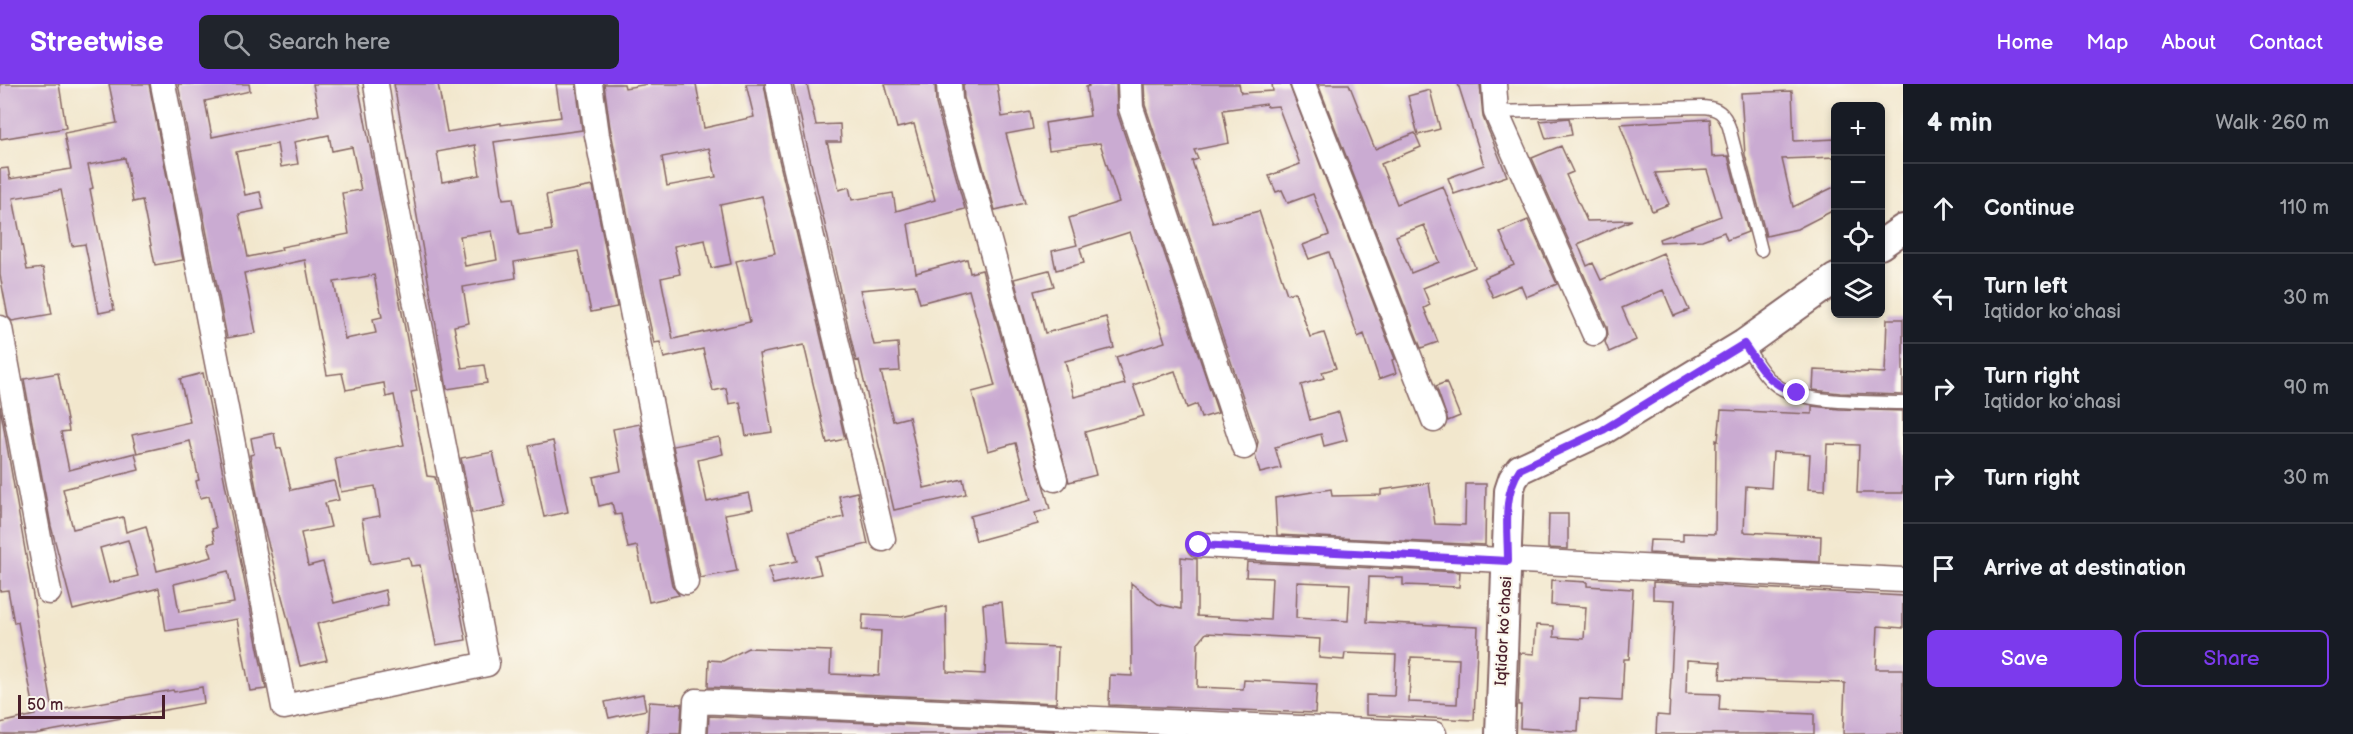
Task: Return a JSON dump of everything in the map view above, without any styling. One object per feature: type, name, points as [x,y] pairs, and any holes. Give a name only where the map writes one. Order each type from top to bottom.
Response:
[{"type":"street","points":[[163,84],[284,707],[487,664],[388,163],[376,84]]},
{"type":"street","points":[[590,84],[597,135],[686,582]]},
{"type":"street","points":[[778,84],[883,539]]},
{"type":"street","points":[[949,84],[950,100],[1055,479]]},
{"type":"street","points":[[1130,84],[1131,108],[1244,447]]},
{"type":"street","points":[[1303,84],[1434,420]]},
{"type":"street","points":[[1494,84],[1496,112],[1594,333]]},
{"type":"street","points":[[1885,242],[1903,229]]},
{"type":"street","name":"Iqtidor koʻchasi","points":[[1500,734],[1509,491],[1520,469],[1603,430],[1744,344],[1831,282]]},
{"type":"street","points":[[0,328],[49,592]]},
{"type":"street","points":[[1199,545],[1903,580]]},
{"type":"street","points":[[694,734],[696,700],[1434,734]]},
{"type":"lane","points":[[1496,112],[1703,107],[1719,110],[1725,116],[1729,127],[1761,250]]},
{"type":"lane","points":[[1744,344],[1761,369],[1779,387],[1828,400],[1903,403]]},
{"type":"building","points":[[0,84],[59,84],[66,128],[0,139]]},
{"type":"building","points":[[109,84],[149,84],[183,260],[155,265],[142,200],[133,202],[125,158],[88,165],[93,188],[90,189],[114,310],[99,313],[85,244],[72,246],[61,190],[13,198],[27,270],[43,268],[52,314],[12,321],[8,317],[0,275],[0,169],[8,168],[10,179],[71,169],[64,133],[117,123]]},
{"type":"building","points":[[178,84],[249,84],[250,91],[205,101],[212,137],[319,115],[313,84],[358,84],[417,391],[411,392],[427,476],[435,477],[466,640],[436,645],[420,565],[411,566],[409,557],[370,564],[362,519],[380,516],[375,486],[341,492],[335,458],[404,445],[394,395],[386,397],[384,383],[346,390],[342,373],[327,375],[305,260],[244,273],[256,333],[227,338]],"holes":[[[329,135],[332,151],[352,147],[361,190],[342,193],[349,234],[281,247],[282,250],[248,257],[239,214],[264,209],[260,192],[245,195],[236,152],[277,144],[281,167],[298,164],[294,142]],[[374,275],[382,317],[373,319],[376,333],[345,339],[334,282]]]},
{"type":"building","points":[[394,84],[438,84],[447,132],[501,123],[501,125],[561,117],[556,84],[576,84],[582,130],[494,142],[503,199],[513,198],[519,235],[552,230],[546,195],[593,186],[617,307],[591,312],[578,251],[514,262],[516,278],[463,287],[469,323],[454,326],[462,368],[484,365],[487,383],[447,389]],"holes":[[[475,145],[480,175],[442,182],[437,152]],[[492,231],[497,260],[465,266],[460,236]]]},
{"type":"building","points":[[604,84],[624,84],[625,88],[648,84],[696,84],[704,128],[754,117],[746,84],[764,84],[773,134],[845,439],[827,443],[804,345],[759,354],[772,432],[746,436],[740,402],[729,404],[726,388],[713,391],[703,349],[664,358],[660,342],[654,343],[610,127]],"holes":[[[709,148],[716,177],[667,186],[662,157]],[[762,196],[775,253],[736,261],[750,322],[673,339],[661,278],[680,274],[674,246],[705,240],[711,268],[731,264],[720,205]]]},
{"type":"building","points":[[793,84],[807,84],[816,125],[840,124],[841,142],[827,142],[839,190],[849,187],[852,200],[893,193],[896,211],[935,200],[914,124],[897,128],[885,84],[935,84],[936,104],[965,209],[908,224],[916,273],[967,259],[970,273],[982,270],[1050,509],[1035,513],[1038,524],[976,541],[970,516],[1031,500],[1016,443],[988,451],[972,392],[995,386],[969,290],[920,303],[915,285],[860,290],[874,345],[898,343],[900,371],[881,372],[893,421],[909,417],[924,488],[963,479],[966,494],[894,510],[859,360],[856,361]]},
{"type":"building","points":[[963,84],[997,84],[1002,117],[1030,112],[1033,129],[1006,134],[1025,203],[995,210],[964,98]]},
{"type":"building","points":[[1088,84],[1116,84],[1117,112],[1218,413],[1201,418],[1197,404],[1187,408],[1175,371],[1133,385],[1144,416],[1085,432],[1096,475],[1069,482],[1014,279],[1049,270],[1054,286],[1034,291],[1045,333],[1106,317],[1114,348],[1065,361],[1074,397],[1125,384],[1116,357],[1165,342],[1130,232],[1080,248],[1084,263],[1056,270],[1052,251],[1077,245],[1069,218],[1119,202],[1100,143],[1049,150],[1045,123],[1090,116],[1086,87],[1089,86]]},
{"type":"building","points":[[1144,84],[1239,84],[1241,93],[1273,91],[1272,84],[1289,84],[1395,359],[1392,360],[1396,373],[1379,379],[1364,334],[1358,337],[1329,252],[1309,259],[1303,245],[1329,235],[1313,194],[1288,203],[1282,190],[1276,192],[1269,176],[1300,164],[1278,106],[1267,107],[1266,104],[1223,110],[1229,143],[1194,150],[1198,159],[1192,161],[1213,223],[1259,211],[1287,294],[1295,292],[1310,337],[1324,333],[1336,368],[1322,372],[1324,378],[1301,385],[1310,420],[1339,412],[1347,440],[1324,446],[1321,434],[1275,447],[1281,468],[1260,473],[1255,455],[1258,442],[1145,105]]},
{"type":"building","points":[[1318,84],[1349,84],[1375,149],[1415,133],[1421,147],[1381,164],[1397,204],[1443,186],[1475,267],[1423,288],[1430,305],[1424,308],[1438,342],[1421,348]],"holes":[[[1424,225],[1439,262],[1411,273],[1396,236]]]},
{"type":"building","points":[[1458,84],[1480,84],[1483,117],[1507,176],[1454,194],[1448,178],[1484,165]]},
{"type":"building","points":[[1430,90],[1440,129],[1418,135],[1408,96]]},
{"type":"building","points":[[1792,91],[1794,141],[1831,139],[1831,157],[1782,159],[1793,207],[1831,188],[1831,212],[1797,229],[1766,236],[1745,155],[1741,93]]},
{"type":"building","points":[[1569,118],[1572,135],[1546,139],[1540,121]]},
{"type":"building","points":[[1710,119],[1712,157],[1728,156],[1748,232],[1727,240],[1724,232],[1702,240],[1660,242],[1659,239],[1721,216],[1707,170],[1655,173],[1669,204],[1652,211],[1620,124]]},
{"type":"building","points":[[1561,146],[1573,172],[1566,175],[1587,221],[1632,220],[1578,244],[1587,266],[1593,263],[1601,280],[1663,253],[1689,310],[1674,316],[1663,290],[1622,308],[1636,340],[1609,352],[1605,342],[1608,335],[1607,327],[1532,158]]},
{"type":"building","points":[[1528,220],[1557,284],[1526,297],[1521,285],[1493,297],[1484,278],[1514,265],[1500,232]]},
{"type":"building","points":[[1887,319],[1903,319],[1903,395],[1813,390],[1814,370],[1885,373]]},
{"type":"building","points":[[58,373],[69,431],[61,432],[69,470],[135,453],[139,470],[63,489],[73,529],[123,517],[126,532],[146,526],[157,571],[212,557],[208,544],[215,542],[212,529],[216,528],[209,496],[200,498],[196,481],[199,480],[190,441],[137,453],[132,435],[190,422],[180,379],[203,373],[266,689],[250,691],[237,619],[166,631],[159,588],[73,610],[51,526],[24,379]],"holes":[[[128,540],[138,576],[109,583],[100,548]],[[228,571],[234,603],[179,612],[174,584]]]},
{"type":"building","points":[[1446,382],[1460,416],[1448,421],[1436,386]]},
{"type":"building","points":[[0,406],[53,711],[202,687],[204,703],[34,734],[0,734],[0,723],[35,715],[18,622],[14,623],[8,590],[0,591]]},
{"type":"building","points":[[1812,406],[1903,411],[1903,493],[1857,493],[1859,445],[1827,444],[1825,490],[1808,489],[1810,454],[1773,452],[1771,488],[1746,486],[1744,532],[1821,536],[1820,562],[1649,553],[1650,540],[1683,541],[1683,533],[1715,534],[1716,440],[1718,441],[1721,410],[1812,414]]},
{"type":"building","points":[[640,424],[672,585],[679,595],[649,602],[637,546],[628,548],[621,514],[615,515],[612,503],[599,506],[593,477],[621,471],[613,429]]},
{"type":"building","points":[[274,433],[277,449],[281,448],[291,490],[334,481],[339,500],[325,503],[331,527],[301,533],[308,566],[323,562],[334,603],[385,590],[388,605],[317,624],[327,660],[300,666],[261,516],[250,455],[254,454],[251,438]]},
{"type":"building","points":[[719,437],[723,454],[698,460],[707,502],[749,493],[753,509],[725,514],[737,571],[700,578],[673,446]]},
{"type":"building","points":[[553,441],[568,512],[544,517],[529,446]]},
{"type":"building","points":[[493,452],[505,506],[472,513],[461,458]]},
{"type":"building","points":[[1429,483],[1435,524],[1465,525],[1466,484],[1486,484],[1485,545],[1277,535],[1275,498],[1331,489],[1332,496],[1381,495],[1381,490]]},
{"type":"building","points":[[857,492],[868,544],[816,556],[821,574],[773,584],[768,567],[797,561],[789,530],[844,517],[839,496]]},
{"type":"building","points":[[1549,514],[1568,514],[1568,549],[1548,548]]},
{"type":"building","points":[[1181,557],[1197,559],[1197,616],[1270,620],[1272,578],[1246,577],[1247,562],[1460,572],[1459,587],[1403,585],[1403,578],[1369,577],[1367,622],[1478,627],[1474,720],[1366,715],[1366,695],[1394,696],[1396,655],[1345,653],[1344,660],[1319,658],[1320,639],[1206,633],[1198,643],[1197,687],[1243,689],[1244,680],[1317,684],[1315,713],[1109,705],[1110,675],[1132,676],[1131,583],[1158,604],[1181,609]],"holes":[[[1297,582],[1350,584],[1348,621],[1296,618]],[[1411,657],[1459,659],[1457,704],[1409,702]]]},
{"type":"building","points":[[1552,580],[1587,582],[1587,586],[1633,589],[1629,659],[1624,659],[1622,701],[1580,699],[1578,732],[1520,728],[1521,705],[1518,705],[1520,653],[1534,654],[1536,625],[1554,626],[1554,637],[1584,639],[1586,607],[1551,605]]},
{"type":"building","points":[[1653,582],[1903,596],[1903,628],[1878,626],[1876,669],[1903,669],[1903,734],[1843,734],[1845,683],[1720,679],[1721,662],[1687,660],[1686,693],[1720,694],[1719,710],[1814,714],[1814,734],[1656,734],[1657,715],[1669,716],[1675,600],[1653,599]]},
{"type":"building","points":[[1002,602],[1006,645],[1058,647],[1056,703],[708,687],[709,660],[723,661],[748,648],[831,651],[830,674],[879,676],[881,631],[862,630],[863,615],[902,617],[946,606],[947,672],[985,674],[983,604]]},
{"type":"building","points":[[643,694],[646,710],[609,718],[605,702]]},
{"type":"building","points":[[649,702],[682,704],[680,734],[647,734]]},
{"type":"building","points":[[709,716],[1054,731],[1054,734],[708,734]]},
{"type":"route","points":[[1199,545],[1508,561],[1509,491],[1520,469],[1603,430],[1744,344],[1761,369],[1779,387],[1797,393]]}]
